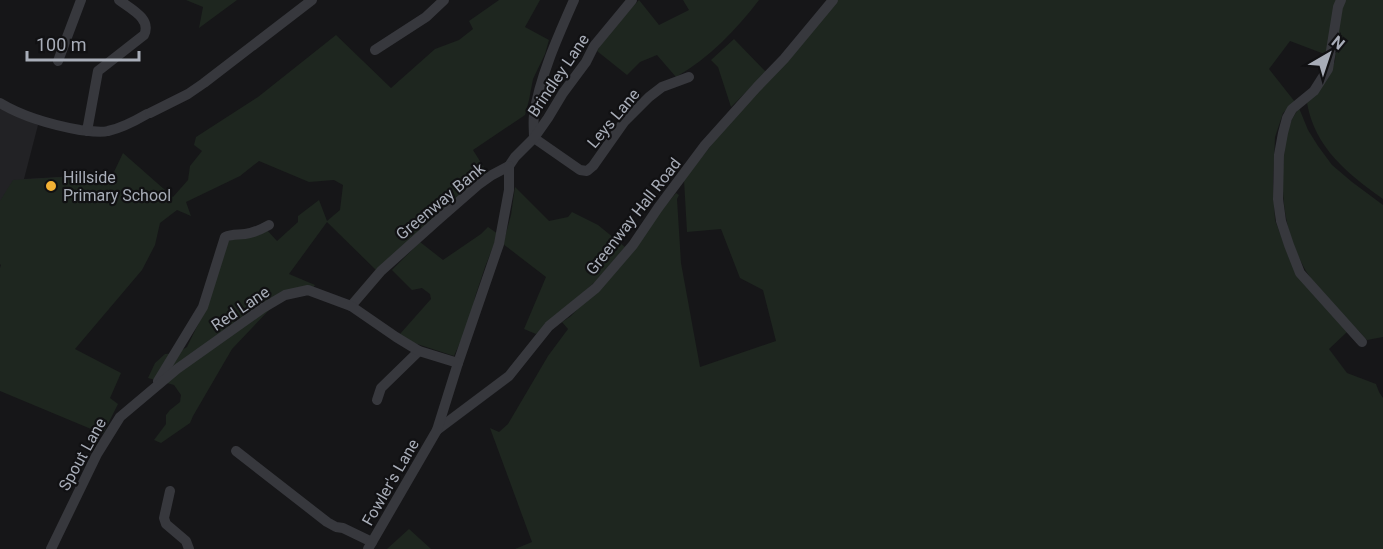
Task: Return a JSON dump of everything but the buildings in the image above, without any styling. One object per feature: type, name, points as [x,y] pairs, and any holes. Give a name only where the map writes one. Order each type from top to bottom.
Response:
[{"type":"street","points":[[58,61],[81,0]]},
{"type":"street","points":[[87,131],[98,71],[146,32],[146,24],[141,17],[119,0]]},
{"type":"street","points":[[0,103],[30,118],[48,123],[87,131],[107,132],[128,125],[204,83],[312,0]]},
{"type":"street","points":[[375,50],[426,16],[444,0]]},
{"type":"street","points":[[534,138],[534,115],[544,77],[574,0]]},
{"type":"street","name":"Brindley Lane","points":[[509,166],[534,138],[562,93],[586,62],[594,46],[632,0]]},
{"type":"street","name":"Greenway Hall Road","points":[[437,430],[509,376],[549,326],[596,288],[633,245],[705,145],[784,59],[833,0]]},
{"type":"street","points":[[1341,0],[1328,69],[1314,91],[1293,109],[1287,118],[1279,155],[1278,198],[1281,221],[1300,273],[1362,342]]},
{"type":"street","name":"Leys Lane","points":[[534,138],[580,170],[587,171],[624,122],[649,97],[662,87],[688,76]]},
{"type":"street","name":"Greenway Bank","points":[[351,306],[381,271],[447,212],[492,175],[509,166],[509,190],[499,244],[437,430]]},
{"type":"street","points":[[155,386],[203,307],[225,237],[231,234],[246,234],[269,225]]},
{"type":"street","name":"Red Lane","points":[[155,386],[263,308],[285,295],[308,290],[351,306],[396,338],[419,351],[458,363]]},
{"type":"street","points":[[377,400],[381,388],[419,351]]},
{"type":"street","name":"Spout Lane","points":[[51,549],[112,428],[120,417],[155,386]]},
{"type":"street","name":"Fowler's Lane","points":[[370,545],[437,430]]},
{"type":"street","points":[[236,451],[327,522],[343,528],[370,545]]},
{"type":"street","points":[[170,491],[164,518],[166,524],[186,542],[189,549]]},
{"type":"shaded area","points":[[186,0],[237,0],[199,28],[203,7]]},
{"type":"shaded area","points":[[499,0],[540,0],[525,27],[549,40],[533,79],[525,115],[473,150],[488,174],[377,271],[327,222],[289,274],[315,285],[313,288],[298,288],[270,309],[232,349],[190,423],[161,443],[154,440],[166,424],[166,415],[180,402],[181,395],[174,385],[148,378],[155,363],[165,354],[177,353],[187,347],[205,310],[228,241],[266,229],[277,241],[298,222],[298,216],[319,200],[327,221],[340,210],[343,185],[334,180],[309,182],[259,161],[240,176],[186,202],[191,216],[177,210],[160,223],[155,245],[142,270],[75,349],[121,373],[110,398],[118,404],[103,434],[0,391],[0,201],[13,180],[113,174],[123,153],[173,197],[188,180],[190,166],[202,151],[194,145],[196,137],[258,97],[336,35],[391,88],[435,49],[459,40],[473,29],[469,21]]},
{"type":"shaded area","points":[[639,0],[659,25],[689,10],[683,0],[759,0],[721,43],[676,77],[657,55],[640,62],[627,75],[597,51],[608,33]]},
{"type":"shaded area","points":[[836,0],[1338,0],[1327,55],[1290,41],[1269,69],[1295,102],[1283,113],[1275,137],[1273,183],[1275,220],[1290,260],[1347,332],[1329,349],[1347,373],[1376,384],[1383,398],[1383,549],[515,549],[532,542],[490,428],[499,432],[508,424],[548,356],[568,329],[562,322],[588,298],[676,193],[679,195],[677,199],[681,263],[700,367],[776,341],[763,290],[740,278],[721,229],[687,232],[684,180],[720,134]]},
{"type":"shaded area","points":[[1346,0],[1383,0],[1383,199],[1357,180],[1325,147],[1311,119],[1307,103],[1327,78],[1335,61],[1338,15]]},
{"type":"shaded area","points":[[734,39],[766,72],[731,107],[718,67],[711,60]]},
{"type":"shaded area","name":"Hillside Primary School","points":[[0,108],[38,125],[24,179],[113,174],[0,264]]},
{"type":"shaded area","points":[[1299,108],[1308,130],[1332,165],[1383,205],[1383,337],[1367,340],[1312,280],[1293,244],[1284,201],[1283,171],[1288,131]]},
{"type":"shaded area","points":[[515,187],[549,221],[568,217],[572,212],[598,225],[625,247],[595,282],[536,334],[524,329],[546,277],[503,244],[511,215]]},
{"type":"shaded area","points":[[488,227],[498,234],[475,297],[471,318],[454,356],[414,343],[400,334],[431,299],[430,294],[422,288],[412,290],[392,270],[420,242],[443,260]]},
{"type":"shaded area","points":[[409,529],[431,549],[387,549]]},
{"type":"place","name":"Hillside Primary School","points":[[51,186]]}]
